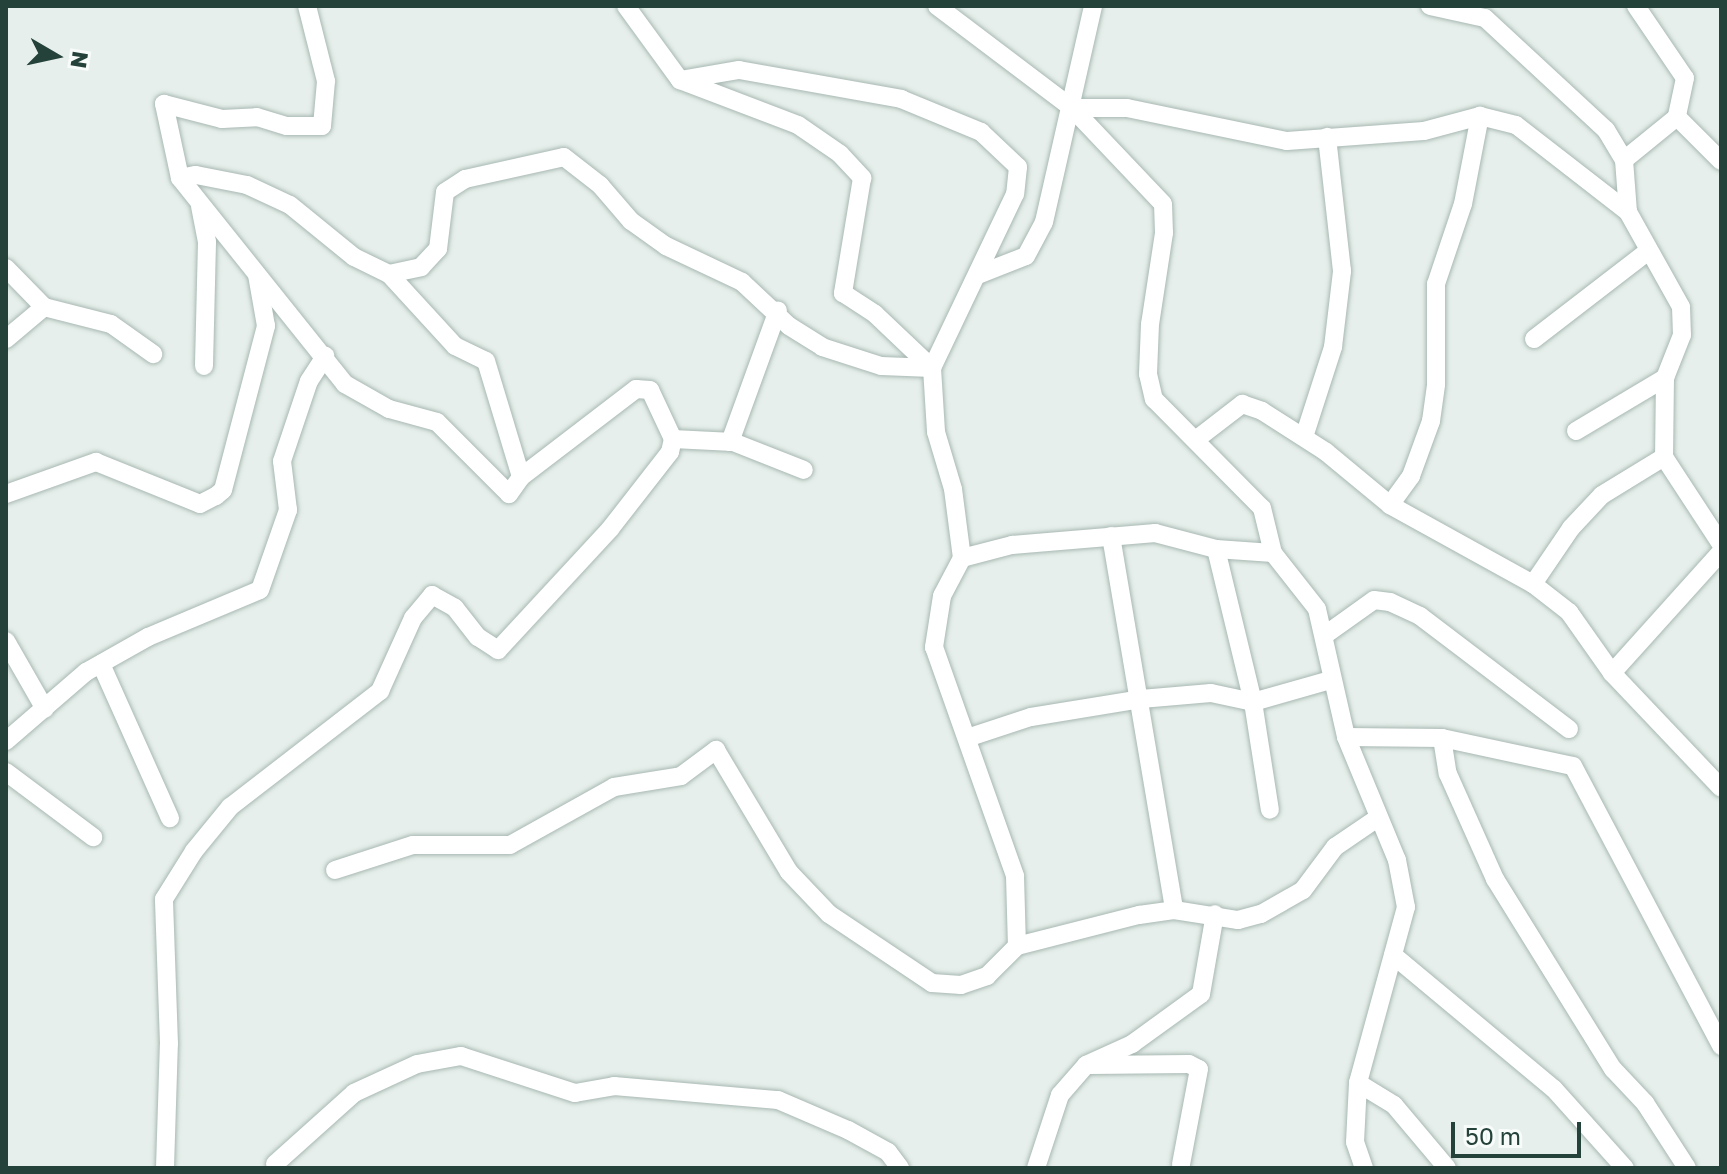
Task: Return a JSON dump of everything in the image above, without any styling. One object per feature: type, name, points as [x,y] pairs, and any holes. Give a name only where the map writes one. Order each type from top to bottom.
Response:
[{"type":"street","points":[[165,1168],[169,1044],[164,899],[194,851],[230,807],[380,691],[413,618],[432,595],[455,608],[478,637],[498,650],[610,529],[670,452],[673,439],[650,390],[636,389],[521,477],[509,494],[437,422],[389,409],[345,384],[180,178],[164,104],[222,119],[257,117],[287,126],[322,126],[326,81],[307,6]]},
{"type":"street","points":[[626,6],[680,80],[798,125],[840,154],[862,178],[843,293],[875,314],[932,368]]},
{"type":"street","points":[[937,6],[1072,108],[1163,204],[1148,374],[1154,399],[1198,438],[1262,508],[1273,553],[1317,609],[1325,635],[1330,680],[1346,737],[1376,819],[1397,860],[1406,907],[1358,1083],[1355,1142],[1364,1168]]},
{"type":"street","points":[[980,274],[1026,256],[1044,222],[1057,152],[1072,108],[1093,6]]},
{"type":"street","points":[[1430,6],[1485,18],[1606,130],[1624,160],[1628,212],[1647,252],[1681,307],[1682,335],[1665,378],[1664,457],[1719,556],[1612,673]]},
{"type":"street","points":[[1624,160],[1677,117],[1685,78],[1641,8]]},
{"type":"street","points":[[680,80],[739,70],[837,85],[928,107],[981,132],[1018,167],[1015,194],[980,274],[932,368],[936,432],[953,489],[962,558],[942,596],[934,647],[1015,876],[1017,946]]},
{"type":"street","points":[[1072,108],[1127,108],[1287,141],[1424,131],[1480,116],[1516,125],[1628,212]]},
{"type":"street","points":[[1390,505],[1411,476],[1431,421],[1436,384],[1436,284],[1463,204],[1480,116]]},
{"type":"street","points":[[1677,117],[1721,161]]},
{"type":"street","points":[[1304,437],[1333,347],[1342,271],[1327,137]]},
{"type":"street","points":[[389,274],[421,267],[438,249],[445,192],[455,185],[547,157],[564,157],[666,246],[742,282],[778,310],[789,326],[850,359],[932,368]]},
{"type":"street","points":[[180,178],[196,175],[261,192],[290,205],[354,257],[389,274],[455,346],[486,361],[521,477]]},
{"type":"street","points":[[199,203],[207,242],[204,366]]},
{"type":"street","points":[[1534,339],[1647,252]]},
{"type":"street","points":[[6,268],[44,307],[111,324],[153,354]]},
{"type":"street","points":[[6,494],[96,462],[200,504],[223,490],[266,326],[257,275]]},
{"type":"street","points":[[6,339],[44,307]]},
{"type":"street","points":[[730,442],[778,310]]},
{"type":"street","points":[[6,741],[101,664],[148,637],[260,590],[288,510],[282,461],[309,381],[325,356]]},
{"type":"street","points":[[1576,431],[1665,378]]},
{"type":"street","points":[[1198,438],[1242,404],[1304,437],[1390,505],[1533,584],[1569,612],[1612,673],[1721,788]]},
{"type":"street","points":[[673,439],[730,442],[804,470]]},
{"type":"street","points":[[1533,584],[1571,528],[1602,495],[1664,457]]},
{"type":"street","points":[[962,558],[1012,545],[1155,533],[1216,549],[1273,553]]},
{"type":"street","points":[[1111,536],[1141,699],[1174,910]]},
{"type":"street","points":[[1216,549],[1253,702],[1270,810]]},
{"type":"street","points":[[1325,635],[1374,600],[1390,602],[1420,616],[1569,729]]},
{"type":"street","points":[[6,641],[45,709]]},
{"type":"street","points":[[101,664],[170,818]]},
{"type":"street","points":[[967,738],[1031,717],[1141,699],[1211,693],[1253,702],[1330,680]]},
{"type":"street","points":[[1346,737],[1442,738],[1573,766],[1721,1046]]},
{"type":"street","points":[[1442,738],[1448,774],[1495,879],[1613,1069],[1645,1103],[1687,1168]]},
{"type":"street","points":[[335,870],[413,845],[510,845],[614,787],[681,776],[716,750],[789,872],[829,914],[932,983],[961,985],[987,976],[1017,946],[1174,910],[1238,920],[1285,902],[1303,890],[1335,847],[1376,819]]},
{"type":"street","points":[[6,772],[93,837]]},
{"type":"street","points":[[1036,1168],[1060,1095],[1086,1065],[1132,1044],[1201,994],[1215,914]]},
{"type":"street","points":[[1393,955],[1554,1089],[1625,1168]]},
{"type":"street","points":[[275,1164],[354,1093],[417,1064],[461,1056],[575,1093],[614,1086],[778,1100],[848,1130],[888,1152],[900,1168]]},
{"type":"street","points":[[1086,1065],[1189,1064],[1199,1069],[1181,1164]]},
{"type":"street","points":[[1358,1083],[1394,1105],[1447,1168]]}]
